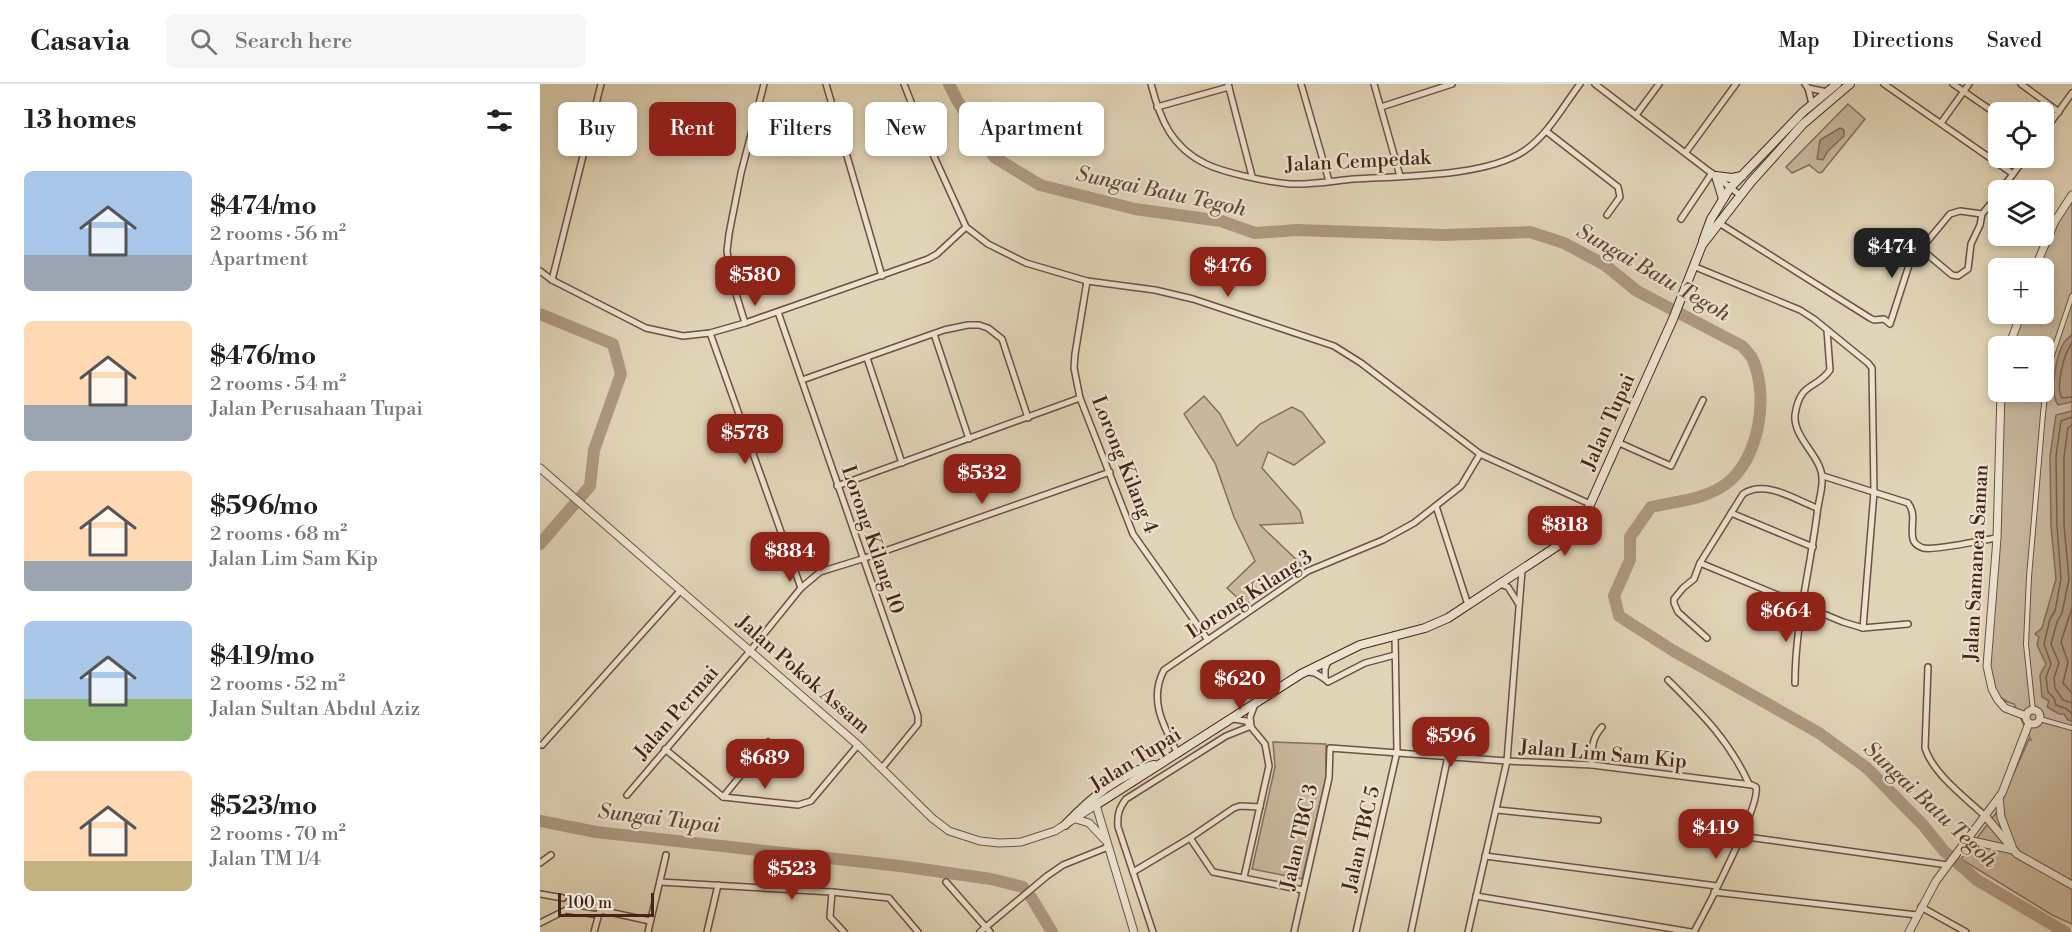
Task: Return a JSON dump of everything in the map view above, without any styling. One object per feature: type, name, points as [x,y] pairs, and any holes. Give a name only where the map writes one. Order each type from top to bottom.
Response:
[{"type":"main road","points":[[1702,245],[1707,227],[1730,188],[1791,123],[1837,84]]},
{"type":"main road","name":"Jalan Tupai","points":[[1096,805],[1301,674],[1360,645],[1437,624],[1571,537],[1579,528],[1590,504],[1671,323],[1702,245],[1740,195],[1803,124],[1850,84]]},
{"type":"main road","points":[[1714,175],[1732,178],[1742,176]]},
{"type":"main road","points":[[1714,175],[1723,199]]},
{"type":"main road","points":[[1065,825],[1091,798],[1141,768],[1164,763]]},
{"type":"street","points":[[552,280],[601,84]]},
{"type":"street","points":[[745,323],[730,278],[727,251],[741,173],[764,84]]},
{"type":"street","points":[[826,84],[882,276]]},
{"type":"street","points":[[904,84],[922,130],[966,226],[988,244],[1026,263],[1087,281],[1155,290],[1193,299],[1334,345],[1362,363],[1480,454],[1590,504]]},
{"type":"street","name":"Jalan Cempedak","points":[[1151,84],[1166,128],[1193,156],[1219,169],[1290,183],[1400,176],[1489,165],[1525,150],[1546,131],[1580,84]]},
{"type":"street","points":[[1301,84],[1329,181]]},
{"type":"street","points":[[1374,84],[1400,176]]},
{"type":"street","points":[[1381,106],[1452,84]]},
{"type":"street","points":[[1595,84],[1740,195]]},
{"type":"street","points":[[1636,115],[1659,84]]},
{"type":"street","points":[[1686,152],[1736,84]]},
{"type":"street","points":[[1884,84],[2013,174]]},
{"type":"street","points":[[1953,84],[1988,108]]},
{"type":"street","points":[[1941,123],[1969,84]]},
{"type":"street","points":[[2021,84],[2059,112]]},
{"type":"street","points":[[1157,107],[1229,86],[1252,176]]},
{"type":"street","points":[[1807,86],[1828,92]]},
{"type":"street","points":[[1807,86],[1812,104]]},
{"type":"street","points":[[2054,119],[2072,93]]},
{"type":"street","points":[[1546,131],[1618,187],[1620,197],[1607,215]]},
{"type":"street","points":[[2008,180],[2018,168]]},
{"type":"street","points":[[1681,219],[1714,175]]},
{"type":"street","points":[[2039,258],[2055,221],[2072,195]]},
{"type":"street","points":[[1921,249],[1952,275],[1962,276],[1968,269],[1971,244],[1980,225],[1982,214],[1988,207]]},
{"type":"street","points":[[1719,223],[1870,318],[1884,320],[1890,324],[1908,266],[1950,214],[1960,211],[1982,214]]},
{"type":"street","points":[[540,271],[552,280],[646,328],[683,336],[710,333],[745,323],[882,276],[937,254],[966,226]]},
{"type":"street","points":[[1693,266],[1800,310],[1872,368],[1874,492],[1863,628]]},
{"type":"street","name":"Lorong Kilang 4","points":[[1087,281],[1075,361],[1080,399],[1133,534],[1208,640]]},
{"type":"street","points":[[1909,932],[1921,907],[1949,864],[1986,817],[2007,783],[2033,711],[2025,644],[2043,414],[2048,367],[2072,296]]},
{"type":"street","name":"Lorong Kilang 10","points":[[778,312],[918,716],[918,724],[882,768]]},
{"type":"street","points":[[802,380],[934,334],[969,325],[988,328],[1002,339],[1028,418]]},
{"type":"street","points":[[1795,683],[1802,605],[1813,547],[1822,476],[1797,428],[1795,418],[1798,400],[1804,390],[1830,370],[1827,330]]},
{"type":"street","points":[[710,333],[801,588]]},
{"type":"street","points":[[934,334],[969,439]]},
{"type":"street","points":[[867,358],[902,463]]},
{"type":"street","points":[[837,486],[1080,399]]},
{"type":"street","points":[[1617,442],[1671,466],[1703,400]]},
{"type":"street","name":"Jalan Samanea Saman","points":[[2001,402],[1997,538],[1987,666],[1992,689],[1998,700],[2005,708],[2028,720]]},
{"type":"street","name":"Lorong Kilang 3","points":[[1178,754],[1159,713],[1156,690],[1164,670],[1308,571],[1383,540],[1414,523],[1461,486],[1480,454]]},
{"type":"street","name":"Jalan Pokok Assam","points":[[540,468],[858,745],[932,818],[949,831],[963,837],[999,843],[1021,842],[1038,838],[1065,825]]},
{"type":"street","name":"Jalan Permai","points":[[627,795],[801,588],[820,572],[1110,472]]},
{"type":"street","points":[[1822,476],[1908,503],[1913,515],[1912,538],[1914,543],[1922,548],[1997,538]]},
{"type":"street","points":[[1707,638],[1678,612],[1674,603],[1678,593],[1694,579],[1700,563],[1743,494],[1754,488],[1761,488],[1817,508]]},
{"type":"street","points":[[1436,506],[1468,605]]},
{"type":"street","points":[[1731,513],[1813,547]]},
{"type":"street","points":[[1700,563],[1843,622],[1863,628],[1908,624]]},
{"type":"street","points":[[1468,932],[1507,761],[1522,570]]},
{"type":"street","points":[[1500,584],[1508,586],[1513,592],[1520,610]]},
{"type":"street","points":[[542,745],[681,590]]},
{"type":"street","name":"Jalan TBC 5","points":[[1356,932],[1397,752],[1395,635]]},
{"type":"street","points":[[1301,674],[1315,673],[1328,682],[1365,663],[1395,656]]},
{"type":"street","points":[[1326,679],[1325,669],[1329,659]]},
{"type":"street","points":[[1928,667],[1925,748],[1928,757],[1936,769],[1986,817],[2013,850]]},
{"type":"street","points":[[1476,896],[1693,932],[1740,836],[1756,796],[1756,787],[1749,784],[1723,738],[1668,680]]},
{"type":"street","points":[[1251,726],[1250,717],[1256,703]]},
{"type":"street","points":[[2033,711],[2038,713],[2040,719]]},
{"type":"street","points":[[1233,719],[1246,721],[1265,744],[1269,766],[1244,877]]},
{"type":"street","points":[[2028,720],[2036,724],[2040,719]]},
{"type":"street","points":[[2040,719],[2072,728]]},
{"type":"street","points":[[1153,932],[1117,817],[1120,807],[1126,799],[1226,736],[1251,726]]},
{"type":"street","points":[[1592,765],[1594,735],[1602,727]]},
{"type":"street","points":[[723,797],[768,742]]},
{"type":"street","points":[[664,749],[723,797],[798,805],[811,801],[858,745]]},
{"type":"street","name":"Jalan Lim Sam Kip","points":[[1330,748],[1592,765],[1749,784]]},
{"type":"street","name":"Jalan TBC 3","points":[[1294,932],[1329,778],[1330,748]]},
{"type":"street","points":[[1411,932],[1449,756]]},
{"type":"street","points":[[1999,797],[2001,817],[2013,850]]},
{"type":"street","points":[[1096,805],[1134,932]]},
{"type":"street","name":"Jalan Tupai","points":[[1065,825],[1096,805]]},
{"type":"street","points":[[1133,872],[1234,808],[1260,807]]},
{"type":"street","points":[[1497,810],[1598,820]]},
{"type":"street","points":[[1076,819],[1089,823],[1108,844]]},
{"type":"street","points":[[1740,836],[1949,864]]},
{"type":"street","points":[[1190,838],[1213,872],[1303,890]]},
{"type":"street","points":[[1968,840],[2013,850],[2072,885]]},
{"type":"street","points":[[980,932],[1055,870],[1108,844]]},
{"type":"street","points":[[540,863],[551,855]]},
{"type":"street","points":[[648,932],[666,855]]},
{"type":"street","points":[[1485,856],[1917,915]]},
{"type":"street","points":[[660,882],[832,892],[888,898],[918,932]]},
{"type":"street","points":[[946,882],[990,932]]},
{"type":"street","points":[[706,932],[718,885]]},
{"type":"street","points":[[832,892],[830,917],[844,932]]},
{"type":"street","points":[[540,894],[563,898]]},
{"type":"street","points":[[1921,907],[1966,932]]},
{"type":"street","points":[[540,924],[566,910],[599,915]]},
{"type":"street","points":[[594,932],[600,910],[650,921]]},
{"type":"shaded area","points":[[1848,104],[1865,119],[1822,172],[1819,173],[1809,165],[1792,173],[1786,167]]},
{"type":"shaded area","points":[[2072,200],[2072,924],[2052,915],[1961,859],[1996,813],[2029,739],[2031,740],[2014,704],[2003,699],[1996,690],[1989,668],[2003,402],[2054,402],[2054,336],[2014,336],[2019,324],[2054,324],[2054,258],[2042,258],[2047,246],[2054,246],[2054,231]]},
{"type":"shaded area","points":[[1204,396],[1220,414],[1237,446],[1260,424],[1292,407],[1302,412],[1325,442],[1294,465],[1268,452],[1262,468],[1300,511],[1303,523],[1260,525],[1302,565],[1245,605],[1227,588],[1255,561],[1234,517],[1215,463],[1184,414]]},
{"type":"shaded area","points":[[1273,742],[1326,744],[1326,778],[1302,879],[1252,869],[1275,767]]},
{"type":"water","points":[[1840,128],[1844,130],[1844,136],[1828,151],[1823,160],[1817,159],[1820,140]]},
{"type":"water","points":[[2072,334],[2072,402],[2058,405],[2055,399],[2054,382],[2056,364],[2065,341]]},
{"type":"water","points":[[2072,411],[2072,721],[2068,720],[2064,714],[2059,714],[2047,707],[2049,701],[2042,697],[2040,675],[2046,664],[2037,645],[2039,637],[2035,634],[2042,628],[2056,579],[2051,526],[2050,456],[2056,415]]},
{"type":"waterway","name":"Sungai Batu Tegoh","points":[[949,84],[994,157],[1040,185],[1135,209],[1221,221],[1255,233],[1297,230],[1444,235],[1530,232],[1564,243],[1605,265],[1637,291],[1742,346],[1753,360],[1760,392],[1758,427],[1746,460],[1726,484],[1709,494],[1651,507],[1630,537],[1630,560],[1614,596],[1619,616],[1672,650],[1819,733],[1867,768],[1923,825],[1944,851],[1977,880],[2065,932]]},
{"type":"waterway","name":"Sungai Tupai","points":[[540,314],[613,344],[621,374],[594,450],[590,486],[540,544]]},
{"type":"waterway","name":"Sungai Tupai","points":[[540,821],[596,832],[900,866],[991,879],[1023,887]]},
{"type":"waterway","name":"Sungai Tupai","points":[[1031,897],[1052,932]]}]
